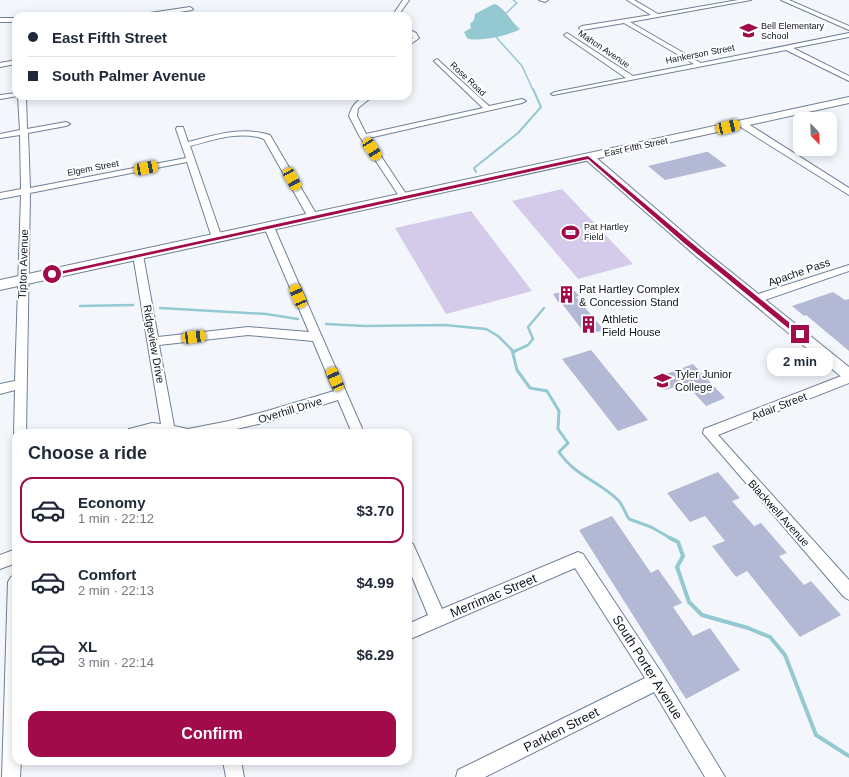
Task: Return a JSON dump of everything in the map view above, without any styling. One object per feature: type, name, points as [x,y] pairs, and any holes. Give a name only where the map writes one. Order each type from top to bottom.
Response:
[{"type":"main road","name":"East Fifth Street","points":[[0,285],[849,100]]},
{"type":"street","points":[[398,12],[406,0]]},
{"type":"street","points":[[630,0],[658,16]]},
{"type":"street","points":[[582,28],[748,0]]},
{"type":"street","points":[[784,0],[849,28]]},
{"type":"street","points":[[164,12],[190,7],[192,12]]},
{"type":"street","points":[[0,20],[12,20]]},
{"type":"street","points":[[625,21],[700,65]]},
{"type":"street","points":[[412,33],[416,38],[412,41]]},
{"type":"street","name":"Mahon Avenue","points":[[567,35],[630,78]]},
{"type":"street","name":"Hankerson Street","points":[[555,94],[849,35]]},
{"type":"street","points":[[786,47],[849,79]]},
{"type":"street","name":"Rose Road","points":[[436,61],[488,109]]},
{"type":"street","points":[[0,65],[12,63]]},
{"type":"street","points":[[0,98],[12,96]]},
{"type":"street","name":"Tipton Avenue","points":[[20,429],[22,280],[26,191],[25,132],[22,100]]},
{"type":"street","points":[[364,100],[355,107],[353,116],[364,137],[404,197]]},
{"type":"street","points":[[364,137],[522,101]]},
{"type":"street","points":[[0,136],[66,124]]},
{"type":"street","points":[[742,124],[849,192]]},
{"type":"street","points":[[180,129],[217,238]]},
{"type":"street","points":[[185,145],[248,133],[262,134],[268,137],[313,217]]},
{"type":"street","points":[[588,157],[686,242],[849,377]]},
{"type":"street","name":"Elgem Street","points":[[0,196],[191,159]]},
{"type":"street","points":[[269,227],[356,429]]},
{"type":"street","name":"Ridgeview Drive","points":[[138,256],[168,429]]},
{"type":"street","name":"Apache Pass","points":[[756,299],[849,268]]},
{"type":"street","points":[[154,342],[248,331],[316,337]]},
{"type":"street","name":"Adair Street","points":[[709,434],[849,377]]},
{"type":"street","points":[[0,389],[20,384]]},
{"type":"street","name":"Overhill Drive","points":[[220,429],[341,394]]},
{"type":"street","name":"Blackwell Avenue","points":[[709,434],[849,592]]},
{"type":"street","points":[[0,562],[12,558]]},
{"type":"street","points":[[412,558],[438,619]]},
{"type":"street","name":"Merrimac Street","points":[[412,630],[578,559]]},
{"type":"street","name":"South Porter Avenue","points":[[578,559],[657,680],[716,777]]},
{"type":"street","name":"Parklen Street","points":[[465,777],[657,680]]},
{"type":"street","points":[[11,777],[12,738]]},
{"type":"street","points":[[233,765],[235,777]]},
{"type":"shaded area","name":"Pat Hartley Field","points":[[562,189],[633,264],[578,279],[512,201]]},
{"type":"shaded area","points":[[471,211],[532,291],[446,314],[395,228]]},
{"type":"water","points":[[494,4],[501,7],[520,29],[494,38],[478,40],[467,38],[464,32],[471,28],[470,24],[474,20],[475,14]]},
{"type":"building","points":[[706,152],[727,166],[665,180],[648,166]]},
{"type":"building","points":[[573,289],[579,296],[576,297],[604,330],[586,335],[553,294]]},
{"type":"building","points":[[833,292],[845,300],[849,299],[849,351],[806,315],[804,316],[792,306]]},
{"type":"building","points":[[591,350],[648,420],[618,431],[562,359]]},
{"type":"building","points":[[693,364],[725,398],[706,406],[685,383],[666,390],[655,378]]},
{"type":"building","points":[[718,472],[740,498],[732,501],[754,526],[761,523],[787,553],[779,556],[804,585],[811,581],[841,615],[800,637],[747,571],[736,577],[712,546],[725,541],[705,516],[690,522],[667,493]]},
{"type":"building","points":[[612,516],[651,573],[658,569],[682,603],[673,607],[693,636],[710,628],[740,670],[686,699],[579,530]]},
{"type":"waterway","points":[[504,15],[517,3],[513,0]]},
{"type":"waterway","points":[[497,33],[496,37],[522,66],[533,90]]},
{"type":"waterway","points":[[476,172],[474,168],[518,133],[541,107],[533,89]]},
{"type":"waterway","points":[[80,306],[133,305]]},
{"type":"waterway","points":[[160,308],[266,314],[298,319]]},
{"type":"waterway","points":[[517,350],[528,345],[533,339],[528,327],[544,308]]},
{"type":"waterway","points":[[326,324],[365,326],[445,325],[486,329],[498,336],[512,350]]},
{"type":"waterway","points":[[512,350],[517,370],[530,388],[547,391],[559,411],[558,429],[568,443],[559,452],[565,460],[580,473],[611,493],[621,504],[629,519],[651,527],[672,539]]},
{"type":"waterway","points":[[672,539],[678,542],[683,556],[677,567],[689,602],[702,615],[748,628],[770,637],[785,655],[816,735],[849,756]]},
{"type":"place","name":"Bell Elementary School","points":[[748,31]]},
{"type":"place","name":"Pat Hartley Field","points":[[571,232]]},
{"type":"place","name":"Pat Hartley Complex & Concession Stand","points":[[566,295]]},
{"type":"place","name":"Athletic Field House","points":[[589,325]]},
{"type":"place","name":"Tyler Junior College","points":[[662,380]]},
{"type":"route","points":[[52,274],[588,157],[686,242],[800,334]]}]
